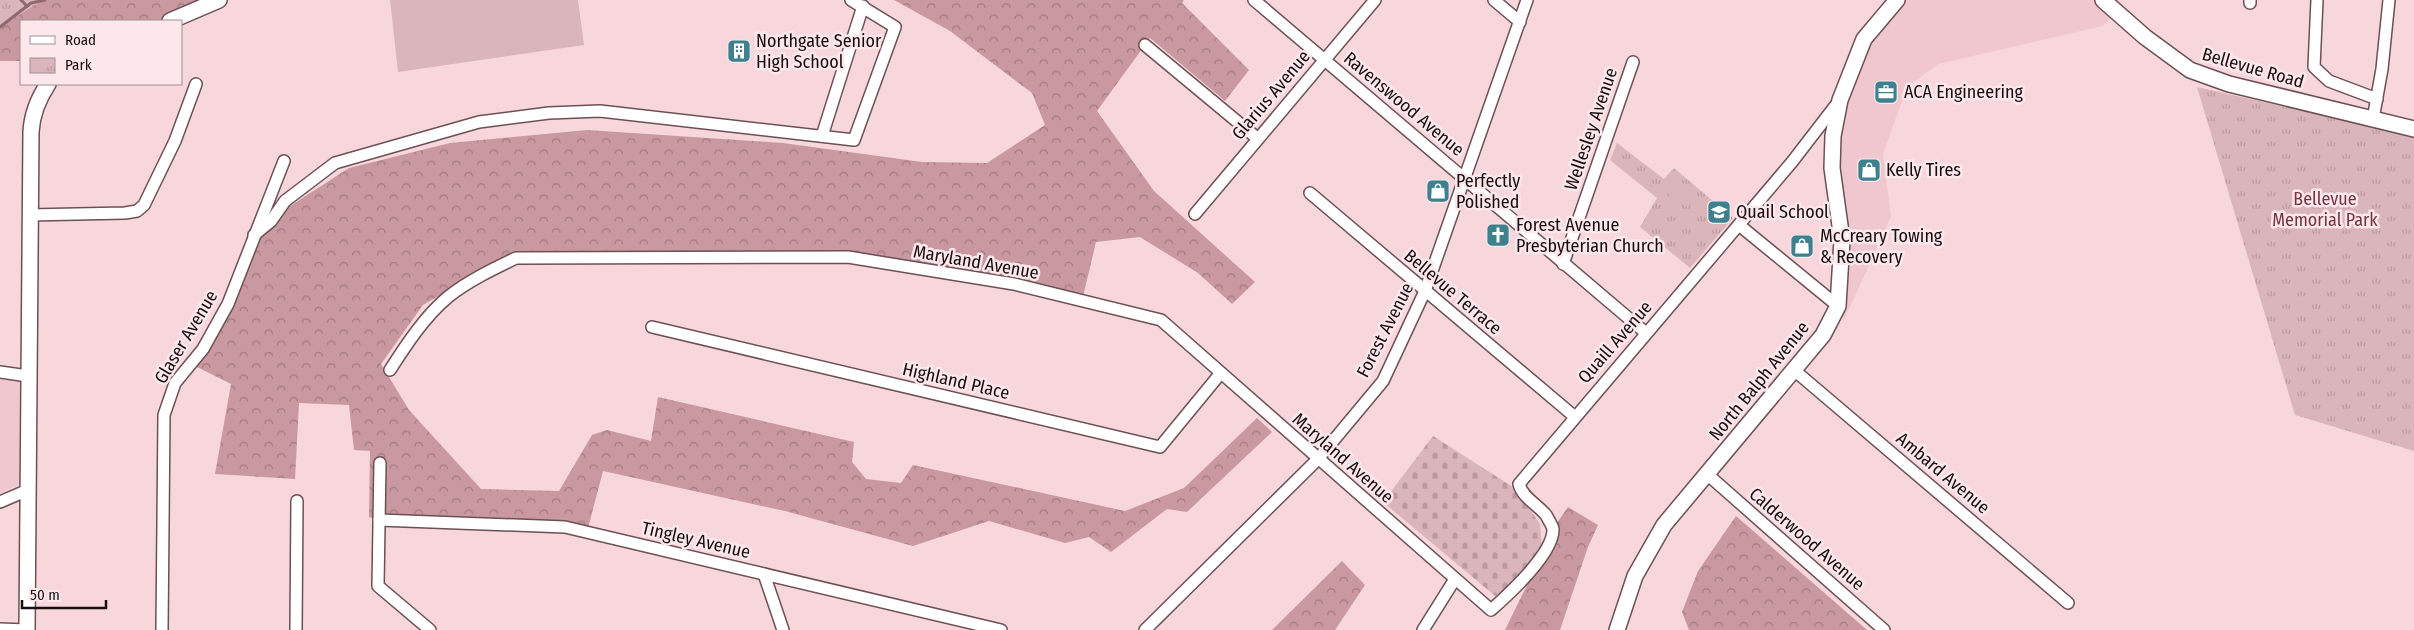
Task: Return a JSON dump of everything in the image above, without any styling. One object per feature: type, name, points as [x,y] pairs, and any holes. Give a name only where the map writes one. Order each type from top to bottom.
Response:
[{"type":"street","points":[[172,20],[219,0]]},
{"type":"street","points":[[254,235],[270,222],[285,201],[335,163],[478,122],[549,112],[600,110],[854,140],[895,27],[851,0]]},
{"type":"street","name":"Ravenswood Avenue","points":[[1254,0],[1646,333]]},
{"type":"street","name":"Glarius Avenue","points":[[1195,214],[1375,0]]},
{"type":"street","points":[[1494,0],[1520,22]]},
{"type":"street","name":"Forest Avenue","points":[[1145,630],[1318,459],[1383,381],[1425,291],[1527,0]]},
{"type":"street","points":[[1840,100],[1864,39],[1898,0]]},
{"type":"street","name":"Bellevue Road","points":[[2103,0],[2152,43],[2190,70],[2229,84],[2414,129]]},
{"type":"street","points":[[2317,0],[2314,67],[2329,81],[2377,99]]},
{"type":"street","points":[[2373,119],[2382,69],[2389,0]]},
{"type":"street","points":[[822,136],[863,6]]},
{"type":"street","points":[[1145,45],[1257,138]]},
{"type":"street","name":"Wellesley Avenue","points":[[1564,264],[1633,62]]},
{"type":"street","points":[[29,215],[125,213],[137,211],[144,205],[175,141],[196,84]]},
{"type":"street","points":[[0,629],[27,630],[29,215],[32,116],[39,98],[47,85]]},
{"type":"street","name":"Quaill Avenue","points":[[1491,610],[1518,587],[1543,554],[1552,535],[1553,528],[1545,514],[1524,494],[1519,484],[1739,225],[1840,100]]},
{"type":"street","name":"North Balph Avenue","points":[[1617,630],[1636,576],[1664,525],[1823,335],[1838,306],[1842,240],[1832,168],[1833,136],[1840,100]]},
{"type":"street","name":"Glaser Avenue","points":[[162,630],[164,415],[175,383],[203,349],[228,304],[284,161]]},
{"type":"street","name":"Bellevue Terrace","points":[[1310,193],[1575,417]]},
{"type":"street","points":[[1739,225],[1838,306]]},
{"type":"street","name":"Maryland Avenue","points":[[390,370],[407,344],[448,298],[495,268],[516,258],[536,256],[848,257],[1014,284],[1161,320],[1220,374],[1491,610]]},
{"type":"street","name":"Highland Place","points":[[652,327],[1160,447],[1220,374]]},
{"type":"street","name":"Ambard Avenue","points":[[1794,370],[2068,603]]},
{"type":"street","points":[[0,372],[28,376]]},
{"type":"street","points":[[380,463],[378,586],[430,630]]},
{"type":"street","name":"Calderwood Avenue","points":[[1707,474],[1884,630]]},
{"type":"street","points":[[0,502],[28,490]]},
{"type":"street","points":[[296,630],[297,500]]},
{"type":"street","name":"Tingley Avenue","points":[[379,520],[566,527],[1001,630]]},
{"type":"street","points":[[764,574],[783,630]]},
{"type":"street","points":[[1423,630],[1455,579]]},
{"type":"shaded area","points":[[1897,0],[2103,0],[2117,12],[2103,26],[1938,64],[1907,87],[1883,154],[1891,217],[1844,320],[1838,306],[1833,136],[1864,39]]},
{"type":"shaded area","points":[[0,377],[20,380],[19,485],[0,494]]},
{"type":"green space","points":[[0,0],[43,0],[0,27]]},
{"type":"green space","points":[[11,0],[219,0],[172,20],[20,20],[20,61],[0,61],[0,18]]},
{"type":"green space","points":[[390,0],[578,0],[584,45],[398,72]]},
{"type":"green space","points":[[894,0],[1184,0],[1182,3],[1249,70],[1225,101],[1150,38],[1097,111],[1154,191],[1255,282],[1232,304],[1198,273],[1140,237],[1096,242],[1082,301],[848,257],[510,255],[423,305],[381,364],[409,410],[481,489],[559,491],[592,435],[607,430],[651,441],[658,397],[854,442],[852,462],[866,479],[901,483],[913,465],[1125,511],[1184,488],[1257,418],[1272,432],[1187,512],[1167,509],[1111,552],[1089,537],[1065,543],[989,521],[913,546],[785,511],[603,471],[587,532],[379,520],[369,517],[370,451],[354,450],[349,405],[299,403],[295,479],[215,474],[231,384],[191,364],[203,349],[254,235],[284,210],[349,168],[450,143],[587,130],[783,143],[922,162],[987,163],[1045,125],[1032,93],[950,31]]},
{"type":"green space","name":"Bellevue Memorial Park","points":[[2197,87],[2414,136],[2414,451],[2295,415]]},
{"type":"green space","points":[[1617,143],[1664,179],[1674,168],[1733,218],[1690,268],[1640,227],[1657,198],[1610,160]]},
{"type":"green space","points":[[1674,178],[1697,196],[1688,208],[1664,191]]},
{"type":"green space","points":[[1433,436],[1524,494],[1526,504],[1540,524],[1542,547],[1515,583],[1495,596],[1383,502]]},
{"type":"green space","points":[[1568,507],[1598,525],[1588,547],[1560,630],[1505,630],[1528,583],[1548,554],[1552,530]]},
{"type":"green space","points":[[1736,516],[1867,630],[1689,630],[1682,612],[1698,571]]},
{"type":"green space","points":[[1342,561],[1365,585],[1335,630],[1272,630]]},
{"type":"waterway","points":[[21,0],[27,6]]},
{"type":"waterway","points":[[0,27],[31,3],[45,0]]},
{"type":"place","name":"Northgate Senior High School","points":[[739,51]]},
{"type":"place","name":"ACA Engineering","points":[[1886,92]]},
{"type":"place","name":"Kelly Tires","points":[[1869,170]]},
{"type":"place","name":"Perfectly Polished","points":[[1438,191]]},
{"type":"place","name":"Quail School","points":[[1719,212]]},
{"type":"place","name":"Forest Avenue Presbyterian Church","points":[[1498,235]]},
{"type":"place","name":"McCreary Towing & Recovery","points":[[1802,246]]}]
